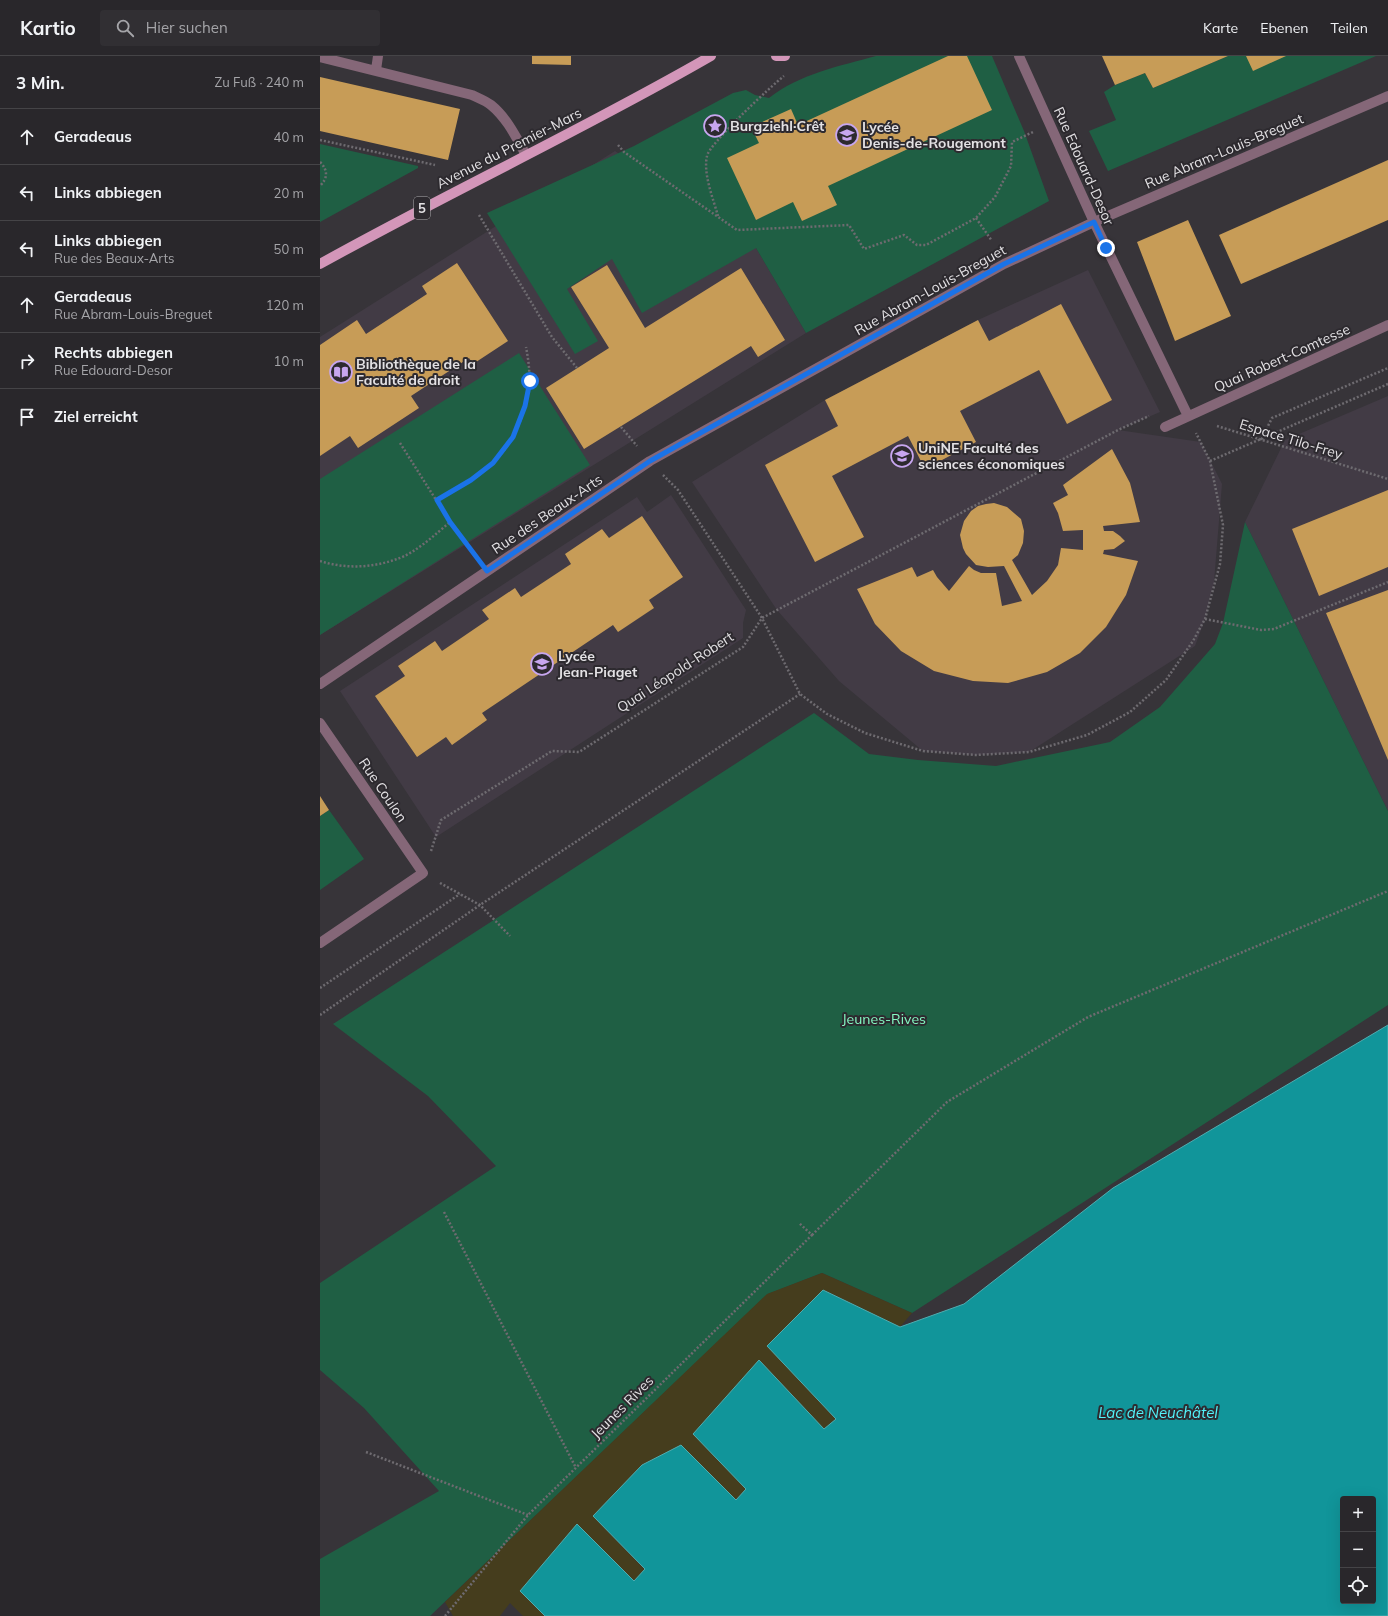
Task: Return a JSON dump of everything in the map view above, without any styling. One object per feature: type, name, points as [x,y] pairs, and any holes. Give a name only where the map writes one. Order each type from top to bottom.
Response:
[{"type":"main road","name":"Avenue du Premier-Mars","points":[[320,264],[381,230],[592,121],[710,56]]},
{"type":"main road","points":[[776,56],[785,56]]},
{"type":"street","points":[[376,70],[378,56]]},
{"type":"street","name":"Rue Edouard-Desor","points":[[1019,56],[1094,222],[1188,416]]},
{"type":"street","points":[[320,57],[472,95],[491,105],[508,123],[526,155]]},
{"type":"street","name":"Rue Abram-Louis-Breguet","points":[[650,461],[1004,264],[1094,222],[1388,96]]},
{"type":"street","name":"Quai Robert-Comtesse","points":[[1165,427],[1388,325]]},
{"type":"street","name":"Rue des Beaux-Arts","points":[[320,684],[650,461]]},
{"type":"street","name":"Rue Coulon","points":[[320,723],[423,873]]},
{"type":"street","points":[[320,943],[423,873]]},
{"type":"path","points":[[718,216],[706,173],[707,154],[715,143],[764,92],[784,76]]},
{"type":"path","points":[[618,145],[624,152],[737,230],[849,225],[864,249],[904,235],[917,244],[926,245],[976,218],[995,197],[1011,166],[1012,142],[1035,131]]},
{"type":"path","points":[[320,140],[435,165]]},
{"type":"path","points":[[320,162],[325,167],[326,174],[325,181],[320,186]]},
{"type":"path","points":[[479,215],[552,337],[578,368]]},
{"type":"path","points":[[976,218],[992,241]]},
{"type":"path","points":[[437,500],[471,480],[493,463],[513,437],[525,406],[530,381],[526,347]]},
{"type":"path","points":[[1261,440],[1272,418],[1388,368]]},
{"type":"path","points":[[1210,461],[1388,384]]},
{"type":"path","name":"Quai Léopold-Robert","points":[[423,873],[441,820],[552,751],[579,752],[743,647],[762,618],[1118,430],[1153,414]]},
{"type":"path","points":[[621,427],[650,461],[678,490],[762,618],[800,694],[827,714],[865,733],[923,751],[976,755],[1029,752],[1087,735],[1130,712],[1166,680],[1193,641],[1205,619],[1220,564],[1223,525],[1210,461],[1188,416]]},
{"type":"path","name":"Espace Tilo-Frey","points":[[1188,416],[1388,479]]},
{"type":"path","points":[[400,443],[450,522],[487,571]]},
{"type":"path","points":[[320,561],[336,566],[366,566],[398,559],[429,541],[450,522]]},
{"type":"path","points":[[1205,619],[1261,630],[1274,629],[1388,582]]},
{"type":"path","points":[[320,1015],[480,905],[800,694]]},
{"type":"path","points":[[423,873],[480,905],[510,936]]},
{"type":"path","name":"Jeunes Rives","points":[[445,1616],[528,1515],[947,1102],[1088,1017],[1388,891]]},
{"type":"path","points":[[320,988],[460,894]]},
{"type":"path","points":[[444,1212],[576,1468]]},
{"type":"path","points":[[799,1223],[812,1235]]},
{"type":"path","points":[[366,1452],[528,1515]]},
{"type":"shaded area","points":[[615,151],[756,248],[806,333],[320,635],[320,337]]},
{"type":"shaded area","points":[[1088,270],[1160,412],[1118,430],[1201,442],[1222,484],[1214,582],[1205,619],[1195,646],[1029,752],[976,755],[923,751],[839,681],[777,610],[692,482],[825,400],[978,320]]},
{"type":"shaded area","points":[[1388,396],[1388,811],[1245,522],[1285,440]]},
{"type":"shaded area","name":"Lycée Jean-Piaget","points":[[671,495],[746,610],[743,623],[743,638],[436,837],[340,691],[637,497],[647,512]]},
{"type":"green space","points":[[876,56],[992,56],[1024,131],[1049,201],[806,333],[756,248],[642,313],[612,259],[567,289],[598,341],[575,354],[487,213],[634,146],[733,93],[746,90],[755,95],[769,98],[793,83],[807,77],[834,67]]},
{"type":"green space","points":[[1228,56],[1376,56],[1108,171],[1089,131],[1116,120],[1104,92],[1115,85],[1145,73],[1153,88]]},
{"type":"green space","points":[[320,144],[418,166],[418,168],[320,222]]},
{"type":"green space","points":[[519,353],[590,465],[320,635],[320,479]]},
{"type":"green space","name":"Jeunes-Rives","points":[[1245,522],[1388,811],[1388,1005],[912,1313],[822,1273],[768,1294],[430,1616],[320,1616],[320,1559],[439,1491],[364,1408],[320,1370],[320,1283],[496,1166],[428,1096],[333,1024],[814,713],[869,754],[918,760],[996,766],[1110,742],[1160,707],[1215,644],[1223,623]]},
{"type":"green space","points":[[329,810],[364,859],[320,890],[320,816]]},
{"type":"sand","points":[[822,1273],[912,1313],[900,1327],[824,1290],[768,1346],[836,1419],[824,1429],[758,1360],[747,1489],[735,1500],[681,1445],[593,1516],[645,1570],[634,1581],[520,1591],[545,1616],[523,1616],[510,1603],[500,1616],[453,1616],[445,1602],[767,1294]]},
{"type":"water","name":"Lac de Neuchâtel","points":[[1388,1025],[1388,1616],[545,1616],[520,1591],[577,1524],[634,1581],[645,1569],[593,1516],[642,1465],[681,1445],[736,1500],[746,1489],[693,1434],[759,1360],[824,1429],[836,1419],[767,1346],[823,1290],[900,1327],[964,1304],[1113,1188]]},
{"type":"building","points":[[532,56],[571,56],[571,65],[532,64]]},
{"type":"building","name":"Lycée Denis-de-Rougemont","points":[[948,56],[967,56],[992,110],[828,186],[837,205],[802,221],[793,202],[756,220],[727,158],[759,143],[751,127],[791,109],[798,125]]},
{"type":"building","points":[[1102,56],[1228,56],[1153,88],[1145,73],[1115,85]]},
{"type":"building","points":[[1246,56],[1286,56],[1253,71]]},
{"type":"building","points":[[320,77],[460,109],[448,160],[320,131]]},
{"type":"building","points":[[1388,160],[1388,220],[1241,284],[1219,235]]},
{"type":"building","points":[[1188,220],[1231,316],[1175,341],[1137,242]]},
{"type":"building","points":[[457,263],[508,341],[473,364],[469,358],[411,396],[419,408],[358,448],[350,436],[320,456],[320,345],[357,320],[366,334],[427,294],[422,286]]},
{"type":"building","points":[[607,265],[645,328],[741,268],[785,340],[758,357],[751,346],[584,449],[546,388],[609,348],[571,287]]},
{"type":"building","name":"UniNE Faculté des sciences économiques","points":[[1061,304],[1112,400],[1067,424],[1039,370],[960,411],[976,442],[925,469],[908,436],[832,476],[864,537],[815,562],[765,465],[838,426],[825,400],[978,320],[989,341]]},
{"type":"building","points":[[1112,449],[1130,483],[1140,522],[1103,526],[1104,531],[1113,531],[1125,541],[1114,549],[1104,550],[1103,554],[1138,561],[1126,595],[1106,627],[1080,653],[1047,672],[1008,683],[973,681],[934,671],[901,651],[875,624],[857,589],[912,567],[917,577],[933,570],[949,591],[969,566],[981,573],[996,573],[1002,606],[1022,601],[1004,566],[988,567],[976,565],[966,554],[963,548],[960,535],[964,521],[971,511],[978,506],[986,504],[994,503],[1007,507],[1021,519],[1024,531],[1023,543],[1018,555],[1012,560],[1032,595],[1047,581],[1058,565],[1061,548],[1083,550],[1083,530],[1063,531],[1058,513],[1053,503],[1068,495],[1063,485]]},
{"type":"building","points":[[1388,490],[1388,567],[1319,596],[1292,529]]},
{"type":"building","points":[[642,516],[683,577],[649,600],[654,608],[618,632],[613,625],[482,713],[487,720],[452,745],[446,737],[417,757],[375,696],[405,676],[398,666],[435,641],[442,651],[489,619],[482,610],[515,588],[521,597],[571,564],[565,554],[602,529],[609,538]]},
{"type":"building","points":[[1388,590],[1388,760],[1326,613]]},
{"type":"building","points":[[320,796],[329,810],[320,816]]},
{"type":"place","name":"Burgziehl·Crêt","points":[[715,126]]},
{"type":"place","name":"Lycée Denis-de-Rougemont","points":[[847,135]]},
{"type":"place","name":"Bibliothèque de la Faculté de droit","points":[[341,372]]},
{"type":"place","name":"UniNE Faculté des sciences économiques","points":[[902,456]]},
{"type":"place","name":"Lycée Jean-Piaget","points":[[542,664]]},
{"type":"route","points":[[530,381],[525,406],[513,437],[493,463],[471,480],[437,500],[450,522],[487,571],[650,461],[1004,264],[1094,222],[1106,248]]}]
